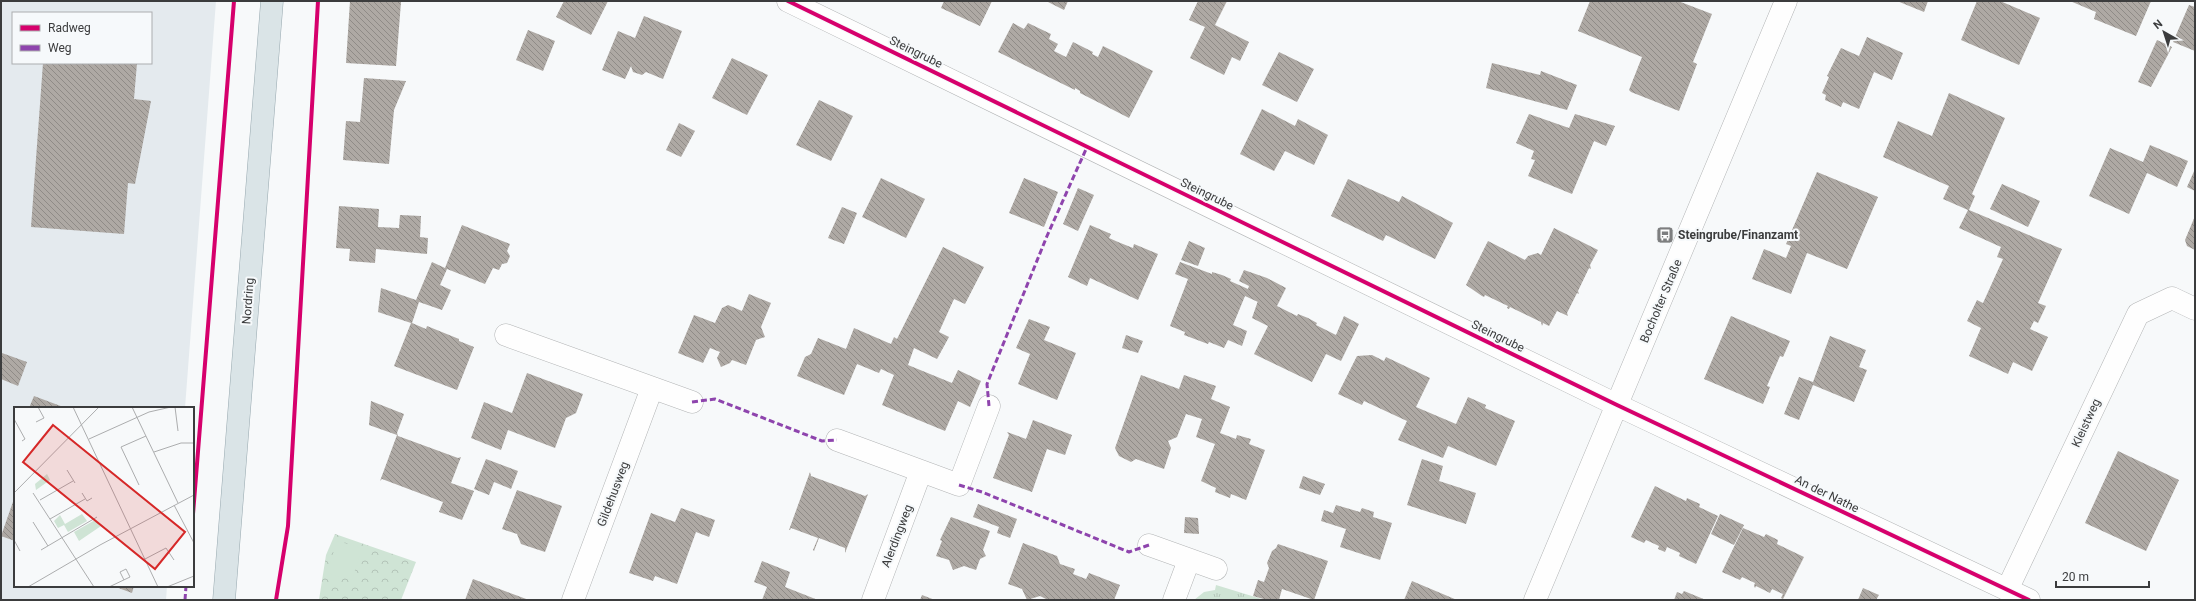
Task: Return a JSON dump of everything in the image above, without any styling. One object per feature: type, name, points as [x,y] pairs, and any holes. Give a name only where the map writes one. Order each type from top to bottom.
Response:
[{"type":"main road","name":"Nordring","points":[[224,600],[272,1]]},
{"type":"street","name":"Steingrube","points":[[788,1],[1617,405]]},
{"type":"street","name":"Bocholter Straße","points":[[1534,600],[1786,1]]},
{"type":"street","name":"Kleistweg","points":[[2008,590],[2138,314],[2172,298],[2195,308]]},
{"type":"street","points":[[506,335],[692,402]]},
{"type":"street","name":"Gildehusweg","points":[[573,600],[652,388]]},
{"type":"street","name":"An der Nathe","points":[[1617,405],[2029,600]]},
{"type":"street","points":[[837,440],[959,485],[989,406]]},
{"type":"street","name":"Alerdingweg","points":[[873,600],[921,471]]},
{"type":"street","points":[[1149,545],[1216,569]]},
{"type":"street","points":[[1174,600],[1189,560]]},
{"type":"shaded area","points":[[1,1],[216,1],[185,407],[14,407],[14,587],[167,587],[166,600],[1,600]]},
{"type":"green space","points":[[335,534],[416,562],[401,600],[319,600],[326,555]]},
{"type":"green space","points":[[337,541],[362,548],[352,580],[327,573]]},
{"type":"green space","points":[[1216,585],[1265,600],[1194,600],[1204,592],[1215,590]]},
{"type":"building","points":[[350,1],[401,2],[396,66],[346,63]]},
{"type":"building","points":[[564,1],[608,1],[591,35],[556,17]]},
{"type":"building","points":[[944,1],[992,1],[980,26],[941,8]]},
{"type":"building","points":[[1046,1],[1068,1],[1064,10]]},
{"type":"building","points":[[1198,1],[1227,1],[1215,25],[1249,42],[1240,61],[1232,57],[1224,75],[1190,58],[1205,27],[1189,20]]},
{"type":"building","points":[[1590,1],[1678,1],[1712,14],[1693,62],[1697,64],[1679,111],[1629,90],[1642,57],[1578,31]]},
{"type":"building","points":[[1897,1],[1928,1],[1924,12]]},
{"type":"building","points":[[1977,1],[2000,1],[2040,18],[2019,65],[1961,40]]},
{"type":"building","points":[[2070,1],[2151,1],[2136,36],[2094,19],[2096,12]]},
{"type":"building","points":[[2189,5],[2195,7],[2195,51],[2173,42]]},
{"type":"building","points":[[644,16],[682,31],[663,79],[646,72],[642,75],[633,72],[631,66],[625,79],[602,70],[618,31],[635,38]]},
{"type":"building","points":[[1013,23],[1024,29],[1028,23],[1051,34],[1049,39],[1058,44],[1054,51],[1066,57],[1073,42],[1093,52],[1092,54],[1098,57],[1103,46],[1153,71],[1129,118],[1080,93],[1080,91],[1075,88],[1075,90],[998,52]]},
{"type":"building","points":[[528,30],[555,41],[543,71],[516,60]]},
{"type":"building","points":[[1867,37],[1903,53],[1892,80],[1874,72],[1859,109],[1843,102],[1841,107],[1825,100],[1826,95],[1822,93],[1829,77],[1827,76],[1841,48],[1859,56]]},
{"type":"building","points":[[2157,40],[2172,47],[2151,87],[2138,82]]},
{"type":"building","points":[[1279,52],[1314,69],[1297,102],[1262,85]]},
{"type":"building","points":[[732,58],[768,75],[747,115],[712,98]]},
{"type":"building","points":[[1492,63],[1540,75],[1541,71],[1577,85],[1567,110],[1486,88]]},
{"type":"building","points":[[43,64],[137,64],[134,99],[151,101],[135,184],[128,183],[124,234],[31,227]]},
{"type":"building","points":[[364,78],[406,81],[394,110],[389,164],[343,160],[346,121],[360,122]]},
{"type":"building","points":[[1949,93],[2005,118],[1972,194],[1975,196],[1969,210],[2062,249],[2038,303],[2046,306],[2038,323],[2034,321],[2030,329],[2048,337],[2032,371],[2013,362],[2008,374],[1969,356],[1981,328],[1967,321],[1977,300],[1983,303],[2003,259],[1997,257],[2001,247],[1959,228],[1968,210],[1943,199],[1949,186],[1883,157],[1898,121],[1932,136]]},
{"type":"building","points":[[819,100],[853,116],[831,161],[796,145]]},
{"type":"building","points":[[1262,109],[1295,126],[1298,119],[1328,135],[1314,165],[1285,151],[1274,171],[1240,154]]},
{"type":"building","points":[[1529,114],[1569,128],[1575,114],[1615,126],[1606,146],[1594,141],[1572,194],[1528,176],[1535,160],[1531,159],[1534,151],[1516,143]]},
{"type":"building","points":[[679,123],[695,131],[681,157],[666,150]]},
{"type":"building","points":[[2150,145],[2188,161],[2177,187],[2147,173],[2129,214],[2089,196],[2110,148],[2143,162]]},
{"type":"building","points":[[2195,169],[2195,191],[2187,187]]},
{"type":"building","points":[[1817,172],[1878,197],[1847,269],[1807,253],[1791,294],[1752,279],[1764,249],[1786,258],[1791,246],[1786,244]]},
{"type":"building","points":[[881,178],[925,199],[906,238],[862,217]]},
{"type":"building","points":[[1024,178],[1058,192],[1044,227],[1009,213]]},
{"type":"building","points":[[1348,179],[1399,202],[1402,196],[1453,223],[1435,259],[1386,235],[1383,241],[1331,216]]},
{"type":"building","points":[[2002,184],[2040,201],[2028,227],[1990,209]]},
{"type":"building","points":[[1078,188],[1094,195],[1078,231],[1063,224]]},
{"type":"building","points":[[339,206],[379,209],[378,227],[399,228],[400,215],[421,216],[420,237],[428,238],[427,254],[376,249],[375,263],[349,261],[350,249],[336,248]]},
{"type":"building","points":[[842,207],[857,213],[844,244],[828,238]]},
{"type":"building","points":[[2195,216],[2195,250],[2187,246],[2185,240]]},
{"type":"building","points":[[462,225],[510,244],[507,251],[510,256],[507,263],[502,264],[499,270],[493,268],[485,284],[447,269],[440,285],[451,290],[442,310],[419,302],[412,323],[426,329],[427,326],[474,347],[457,390],[394,366],[411,323],[378,312],[381,288],[416,300],[432,262],[445,268]]},
{"type":"building","points":[[1090,225],[1111,234],[1109,238],[1118,242],[1133,248],[1134,244],[1158,254],[1138,300],[1090,278],[1087,286],[1068,277]]},
{"type":"building","points":[[1554,228],[1598,250],[1590,265],[1591,269],[1589,268],[1578,291],[1579,294],[1577,293],[1567,313],[1568,316],[1557,311],[1549,326],[1543,323],[1542,326],[1541,322],[1510,307],[1509,309],[1507,308],[1508,306],[1485,295],[1484,297],[1466,285],[1488,241],[1525,260],[1528,256],[1538,253],[1541,255]]},
{"type":"building","points":[[1189,241],[1205,248],[1198,266],[1181,260]]},
{"type":"building","points":[[943,247],[984,267],[965,304],[954,299],[939,332],[949,337],[937,359],[914,348],[908,365],[952,383],[958,370],[981,381],[970,407],[958,401],[945,431],[882,405],[894,375],[881,369],[879,373],[857,364],[844,395],[797,376],[805,357],[811,354],[818,338],[846,349],[854,328],[891,344],[894,337],[897,339]]},
{"type":"building","points":[[1180,262],[1212,274],[1212,272],[1222,275],[1231,279],[1230,281],[1248,289],[1249,286],[1239,281],[1244,270],[1267,278],[1286,288],[1277,306],[1297,316],[1298,314],[1308,318],[1317,323],[1316,325],[1336,335],[1344,316],[1359,324],[1341,361],[1326,354],[1312,382],[1254,354],[1268,326],[1252,318],[1258,302],[1245,296],[1233,325],[1247,331],[1242,346],[1228,340],[1224,348],[1209,342],[1208,344],[1184,335],[1185,332],[1170,326],[1188,279],[1175,274]]},
{"type":"building","points":[[749,294],[771,303],[761,327],[765,337],[756,340],[746,365],[732,360],[730,363],[721,367],[717,358],[720,352],[710,348],[703,363],[678,353],[694,315],[715,323],[722,308],[728,305],[742,311]]},
{"type":"building","points":[[1731,316],[1790,341],[1783,357],[1780,356],[1767,386],[1770,387],[1763,404],[1704,379]]},
{"type":"building","points":[[1029,319],[1050,327],[1044,340],[1076,353],[1057,400],[1018,384],[1030,354],[1016,348]]},
{"type":"building","points":[[1126,335],[1143,341],[1138,353],[1122,348]]},
{"type":"building","points":[[1830,336],[1866,350],[1859,367],[1867,370],[1854,402],[1813,385],[1799,420],[1784,414],[1799,377],[1813,382]]},
{"type":"building","points":[[2,353],[27,362],[18,386],[1,379]]},
{"type":"building","points":[[1372,355],[1384,361],[1386,357],[1430,378],[1416,407],[1456,424],[1468,397],[1486,405],[1485,408],[1515,421],[1496,466],[1448,446],[1443,458],[1398,440],[1407,421],[1364,401],[1362,405],[1338,394],[1357,356]]},
{"type":"building","points":[[527,373],[583,394],[576,413],[566,418],[555,448],[508,430],[501,450],[471,438],[484,402],[512,413]]},
{"type":"building","points":[[1141,375],[1179,389],[1184,375],[1216,386],[1211,399],[1230,407],[1220,433],[1236,439],[1237,435],[1251,439],[1249,444],[1265,450],[1246,500],[1231,494],[1230,498],[1215,492],[1216,488],[1201,481],[1215,444],[1196,437],[1202,419],[1186,414],[1177,437],[1168,441],[1171,448],[1164,469],[1136,459],[1131,462],[1119,456],[1115,448]]},
{"type":"building","points":[[34,396],[63,407],[29,407]]},
{"type":"building","points":[[371,401],[404,414],[397,433],[398,436],[458,458],[461,457],[451,483],[474,491],[462,520],[439,512],[443,502],[382,479],[380,481],[397,435],[369,425]]},
{"type":"building","points":[[1033,420],[1072,435],[1065,455],[1047,449],[1032,492],[993,478],[1009,435],[1007,432],[1026,439]]},
{"type":"building","points":[[2118,451],[2179,480],[2146,551],[2085,523]]},
{"type":"building","points":[[486,459],[518,471],[511,489],[494,482],[489,495],[474,489]]},
{"type":"building","points":[[1422,459],[1443,466],[1439,481],[1476,493],[1466,524],[1407,505]]},
{"type":"building","points":[[810,472],[811,476],[865,496],[868,494],[845,553],[845,548],[819,538],[814,551],[813,550],[818,538],[791,528],[789,530]]},
{"type":"building","points":[[1303,476],[1325,484],[1320,495],[1299,488]]},
{"type":"building","points":[[1655,486],[1686,501],[1687,498],[1700,504],[1699,507],[1718,516],[1696,564],[1679,556],[1680,553],[1667,547],[1665,552],[1658,549],[1659,546],[1646,540],[1644,543],[1631,537]]},
{"type":"building","points":[[517,490],[562,506],[545,552],[521,544],[517,534],[502,529]]},
{"type":"building","points":[[14,499],[14,541],[1,536]]},
{"type":"building","points":[[978,504],[1017,519],[1010,538],[997,533],[999,527],[973,517]]},
{"type":"building","points":[[1336,505],[1360,512],[1362,508],[1374,512],[1373,517],[1392,523],[1380,560],[1340,547],[1346,529],[1321,521],[1324,510],[1333,513]]},
{"type":"building","points":[[681,508],[715,520],[709,537],[696,532],[677,584],[655,576],[653,581],[629,573],[651,513],[675,522]]},
{"type":"building","points":[[1720,514],[1744,525],[1734,545],[1711,534]]},
{"type":"building","points":[[951,517],[990,531],[983,550],[986,556],[980,559],[976,570],[964,566],[953,570],[949,560],[936,556],[942,541],[940,540]]},
{"type":"building","points":[[1185,517],[1198,518],[1199,534],[1184,533]]},
{"type":"building","points":[[1743,528],[1764,537],[1766,534],[1778,540],[1777,544],[1804,557],[1783,599],[1781,598],[1783,594],[1772,589],[1770,593],[1756,586],[1755,588],[1755,583],[1742,577],[1740,580],[1722,572]]},
{"type":"building","points":[[1023,543],[1057,556],[1060,564],[1075,569],[1073,574],[1086,579],[1089,573],[1120,585],[1114,600],[1048,600],[1040,596],[1027,600],[1022,589],[1008,584]]},
{"type":"building","points":[[1278,544],[1328,561],[1314,600],[1282,589],[1279,600],[1267,600],[1253,596],[1258,580],[1264,582],[1269,568],[1267,563],[1272,551]]},
{"type":"building","points":[[762,561],[790,572],[785,587],[818,600],[762,600],[767,587],[754,582]]},
{"type":"building","points":[[473,579],[529,600],[465,600]]},
{"type":"building","points":[[1412,581],[1457,600],[1404,600]]},
{"type":"building","points":[[116,587],[134,587],[132,593]]},
{"type":"building","points":[[1863,588],[1879,595],[1876,600],[1858,600]]},
{"type":"building","points":[[1684,591],[1706,600],[1674,600],[1677,592],[1682,594]]},
{"type":"building","points":[[922,595],[935,600],[920,600]]},
{"type":"marked path","points":[[989,406],[987,384],[1047,236],[1087,147]]},
{"type":"marked path","points":[[692,402],[715,399],[822,441],[837,440]]},
{"type":"marked path","points":[[959,485],[982,492],[1129,552],[1149,545]]},
{"type":"marked path","points":[[185,600],[186,587]]},
{"type":"cycle path","points":[[194,501],[234,1]]},
{"type":"cycle path","points":[[276,600],[288,526],[318,1]]},
{"type":"cycle path","points":[[788,1],[1617,405],[2029,600]]},
{"type":"place","name":"Steingrube/Finanzamt","points":[[1665,235]]}]
